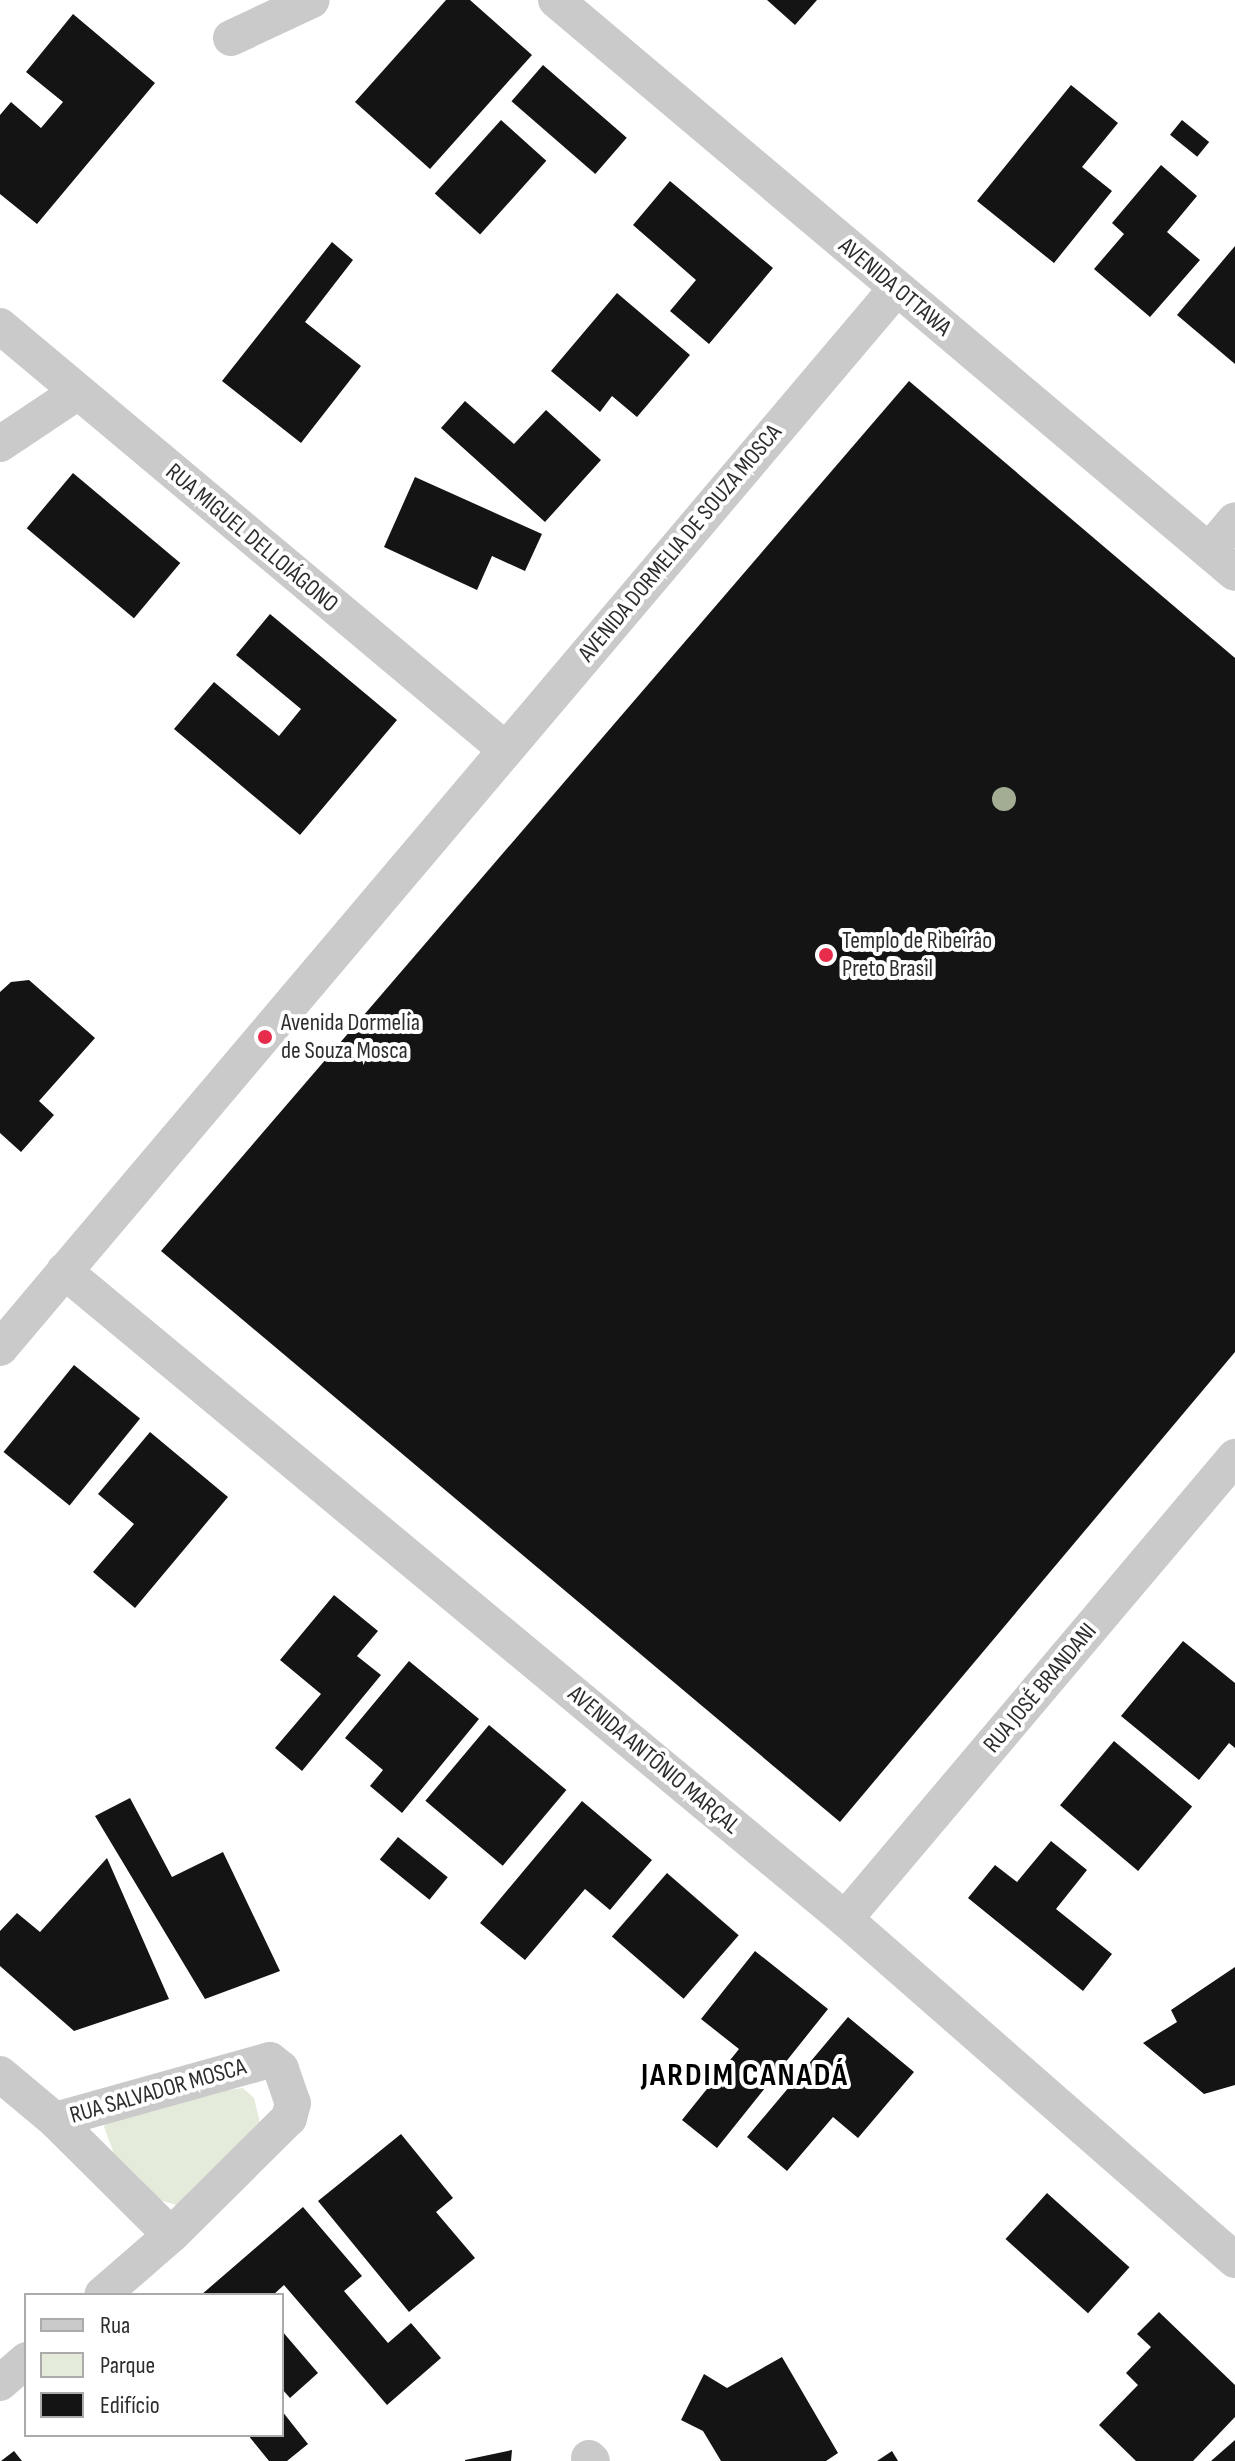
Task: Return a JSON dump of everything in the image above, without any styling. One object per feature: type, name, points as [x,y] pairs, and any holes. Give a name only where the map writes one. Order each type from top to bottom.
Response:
[{"type":"street","points":[[251,0],[231,38],[312,0]]},
{"type":"street","name":"AVENIDA OTTAWA","points":[[556,0],[1222,562]]},
{"type":"street","name":"AVENIDA DORMELIA DE SOUZA MOSCA","points":[[0,1348],[896,289]]},
{"type":"street","name":"RUA MIGUEL DELLOIÁGONO","points":[[0,326],[505,749]]},
{"type":"street","points":[[0,444],[78,392]]},
{"type":"street","points":[[1222,562],[1235,520]]},
{"type":"street","name":"AVENIDA ANTÔNIO MARÇAL","points":[[64,1271],[845,1919],[1235,2260]]},
{"type":"street","name":"RUA JOSÉ BRANDANI","points":[[845,1919],[1235,1457]]},
{"type":"street","name":"RUA SALVADOR MOSCA","points":[[55,2120],[270,2060],[281,2069],[293,2103],[289,2118],[171,2235],[104,2293]]},
{"type":"street","name":"RUA SALVADOR MOSCA","points":[[0,2074],[55,2120],[171,2235]]},
{"type":"street","points":[[0,2383],[24,2362]]},
{"type":"green space","points":[[243,2088],[254,2098],[260,2123],[179,2206],[160,2200],[114,2154],[104,2127],[110,2115],[165,2099]]},
{"type":"building","points":[[446,0],[470,0],[532,55],[430,169],[355,102]]},
{"type":"building","points":[[767,0],[817,0],[795,25]]},
{"type":"building","points":[[73,14],[155,83],[37,224],[0,194],[0,115],[11,102],[41,128],[63,102],[26,72]]},
{"type":"building","points":[[543,65],[627,138],[595,174],[512,101]]},
{"type":"building","points":[[1071,85],[1118,123],[1082,167],[1112,191],[1054,263],[977,201]]},
{"type":"building","points":[[501,120],[546,161],[480,234],[435,194]]},
{"type":"building","points":[[1182,120],[1209,142],[1197,157],[1170,135]]},
{"type":"building","points":[[1161,165],[1197,196],[1167,232],[1200,260],[1150,317],[1094,269],[1124,234],[1112,223]]},
{"type":"building","points":[[670,181],[773,268],[709,344],[670,311],[696,280],[633,225]]},
{"type":"building","points":[[332,242],[353,260],[305,322],[361,366],[301,443],[222,381]]},
{"type":"building","points":[[1235,246],[1235,364],[1177,315]]},
{"type":"building","points":[[617,293],[690,355],[637,417],[612,396],[600,412],[551,371]]},
{"type":"building","name":"Templo de Ribeirão Preto Brasil","points":[[909,381],[1235,658],[1235,1352],[840,1822],[161,1251]]},
{"type":"building","points":[[465,401],[514,444],[546,410],[601,460],[545,522],[441,428]]},
{"type":"building","points":[[73,473],[180,563],[134,618],[27,528]]},
{"type":"building","points":[[415,477],[542,534],[525,571],[492,556],[477,590],[384,547]]},
{"type":"building","points":[[270,614],[397,720],[300,835],[174,729],[214,682],[279,736],[301,709],[236,655]]},
{"type":"building","points":[[29,980],[95,1038],[39,1101],[54,1115],[21,1152],[0,1133],[0,992],[11,982]]},
{"type":"building","points":[[74,1365],[140,1418],[70,1506],[4,1452]]},
{"type":"building","points":[[150,1432],[228,1497],[135,1608],[93,1572],[134,1524],[98,1494]]},
{"type":"building","points":[[334,1595],[378,1631],[357,1656],[381,1675],[302,1771],[275,1748],[321,1694],[280,1660]]},
{"type":"building","points":[[1183,1641],[1235,1683],[1235,1748],[1229,1743],[1199,1780],[1121,1716]]},
{"type":"building","points":[[409,1661],[479,1719],[402,1813],[370,1786],[383,1770],[345,1738]]},
{"type":"building","points":[[489,1725],[566,1790],[503,1866],[425,1801]]},
{"type":"building","points":[[1114,1741],[1192,1807],[1138,1871],[1060,1805]]},
{"type":"building","points":[[130,1798],[172,1877],[223,1852],[280,1971],[205,1999],[95,1816]]},
{"type":"building","points":[[582,1801],[652,1860],[610,1910],[585,1889],[525,1960],[480,1923]]},
{"type":"building","points":[[398,1837],[448,1877],[429,1900],[380,1860]]},
{"type":"building","points":[[1051,1841],[1087,1870],[1056,1909],[1112,1954],[1083,1991],[968,1898],[995,1865],[1017,1882]]},
{"type":"building","points":[[107,1858],[169,1999],[74,2031],[0,1966],[0,1931],[17,1913],[40,1932]]},
{"type":"building","points":[[667,1873],[739,1935],[684,1999],[612,1936]]},
{"type":"building","points":[[755,1951],[828,2009],[717,2148],[682,2120],[739,2049],[701,2019]]},
{"type":"building","points":[[1235,1967],[1235,2085],[1204,2094],[1143,2043],[1177,2022],[1171,2010]]},
{"type":"building","points":[[848,2017],[914,2072],[858,2138],[833,2117],[787,2171],[747,2137]]},
{"type":"building","points":[[401,2134],[453,2198],[436,2212],[475,2258],[409,2312],[318,2201]]},
{"type":"building","points":[[1047,2193],[1129,2267],[1088,2313],[1006,2239]]},
{"type":"building","points":[[303,2207],[362,2276],[344,2291],[388,2343],[411,2323],[441,2358],[387,2405],[284,2285],[275,2293],[203,2293]]},
{"type":"building","points":[[1159,2312],[1235,2385],[1235,2417],[1193,2461],[1136,2461],[1099,2425],[1138,2385],[1126,2373],[1151,2347],[1137,2334]]},
{"type":"building","points":[[284,2333],[318,2373],[290,2398],[284,2391]]},
{"type":"building","points":[[782,2357],[838,2453],[826,2461],[721,2461],[703,2431],[681,2420],[704,2374],[727,2388]]},
{"type":"building","points":[[284,2414],[308,2444],[287,2461],[269,2461],[250,2437],[284,2437]]},
{"type":"building","points":[[1235,2440],[1235,2461],[1211,2461]]},
{"type":"building","points":[[512,2450],[511,2461],[465,2461],[465,2460]]},
{"type":"building","points":[[14,2451],[22,2461],[1,2461]]},
{"type":"building","points":[[892,2451],[898,2461],[877,2461]]},
{"type":"place","name":"Templo de Ribeirão Preto Brasil","points":[[826,955]]},
{"type":"place","name":"Avenida Dormelia de Souza Mosca","points":[[265,1037]]},
{"type":"district","name":"JARDIM CANADÁ","points":[[745,2076]]}]
